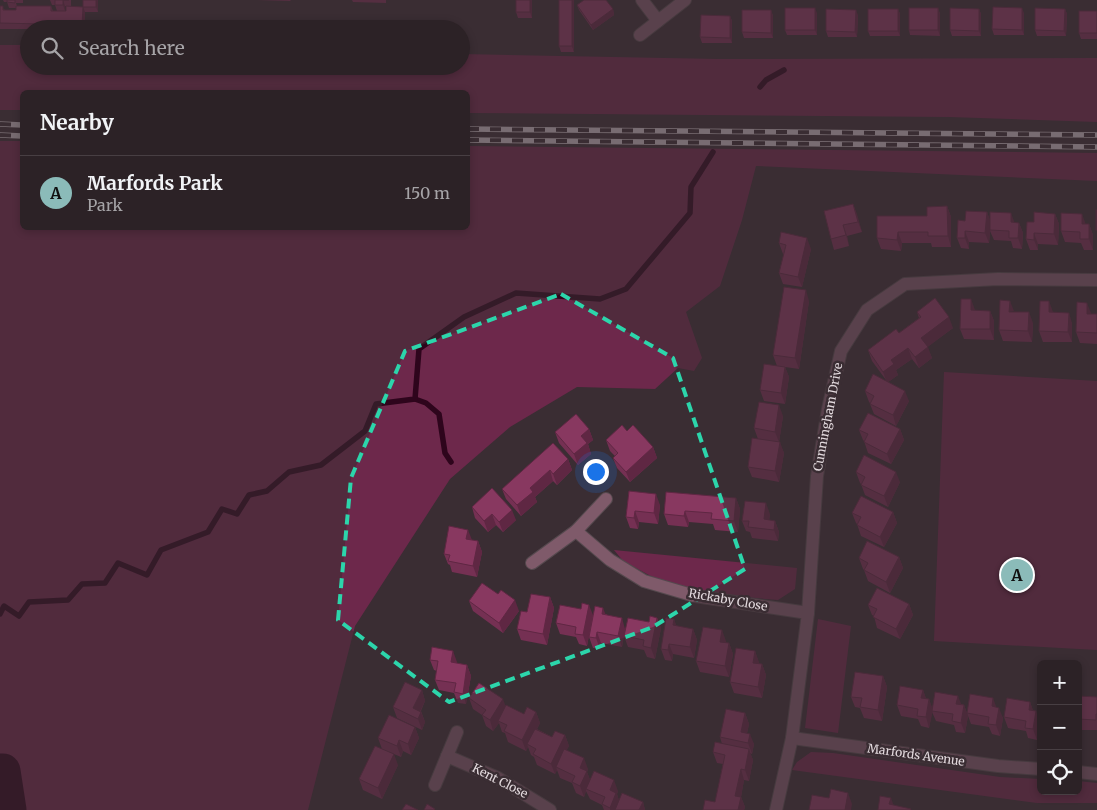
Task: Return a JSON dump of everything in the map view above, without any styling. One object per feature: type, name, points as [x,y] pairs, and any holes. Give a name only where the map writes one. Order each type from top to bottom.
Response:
[{"type":"street","points":[[642,0],[658,22]]},
{"type":"street","points":[[640,35],[685,0]]},
{"type":"street","name":"Cunningham Drive","points":[[776,810],[792,738],[808,613],[816,476],[841,351],[867,310],[905,284],[998,279],[1097,280]]},
{"type":"street","points":[[532,564],[576,531],[606,499]]},
{"type":"street","name":"Rickaby Close","points":[[576,531],[610,560],[644,581],[695,596],[808,613]]},
{"type":"street","points":[[435,784],[456,732]]},
{"type":"street","name":"Marfords Avenue","points":[[792,738],[998,766],[1037,769]]},
{"type":"street","name":"Kent Close","points":[[447,756],[498,778],[550,810]]},
{"type":"street","points":[[1082,772],[1097,774]]},
{"type":"highlighted area","points":[[561,294],[673,358],[745,569],[653,627],[449,702],[338,620],[351,478],[405,351]]},
{"type":"shaded area","points":[[0,45],[20,45],[20,75],[470,75],[470,54],[718,59],[1097,58],[1097,122],[949,117],[470,113],[470,90],[20,90],[20,110],[0,110]]},
{"type":"shaded area","points":[[0,141],[20,141],[20,230],[470,230],[470,146],[1097,153],[1097,181],[756,166],[742,220],[720,286],[686,312],[702,358],[694,371],[678,368],[655,389],[577,387],[510,427],[450,479],[355,626],[308,810],[0,810]]},
{"type":"shaded area","points":[[944,372],[1097,381],[1097,650],[934,641]]},
{"type":"shaded area","points":[[614,550],[797,568],[795,589],[778,600],[719,595],[658,580],[623,561]]},
{"type":"shaded area","points":[[818,619],[851,626],[838,733],[805,728]]},
{"type":"shaded area","points":[[811,752],[833,753],[1000,777],[1037,779],[1037,795],[1082,795],[1082,781],[1097,783],[1097,803],[1037,803],[792,770],[797,762]]},
{"type":"building","points":[[7,0],[15,0],[15,3],[7,2]]},
{"type":"building","points":[[55,0],[63,0],[63,5],[55,5]]},
{"type":"building","points":[[83,0],[96,0],[96,7],[83,7]]},
{"type":"building","points":[[516,0],[530,0],[530,12],[516,12]]},
{"type":"building","points":[[559,0],[572,0],[572,46],[559,46]]},
{"type":"building","points":[[584,0],[606,0],[613,9],[591,25],[577,5]]},
{"type":"building","points":[[0,6],[3,6],[3,10],[16,10],[16,6],[51,6],[51,11],[66,11],[66,6],[83,7],[82,20],[20,20],[20,23],[0,23]]},
{"type":"building","points":[[993,7],[1022,8],[1022,30],[992,29]]},
{"type":"building","points":[[785,8],[815,8],[815,30],[785,30]]},
{"type":"building","points":[[909,8],[938,8],[938,30],[909,30]]},
{"type":"building","points":[[950,8],[979,9],[979,31],[950,30]]},
{"type":"building","points":[[1035,8],[1065,9],[1064,31],[1035,30]]},
{"type":"building","points":[[826,9],[856,10],[855,32],[826,31]]},
{"type":"building","points":[[868,9],[898,9],[898,31],[868,31]]},
{"type":"building","points":[[742,10],[771,10],[771,33],[742,32]]},
{"type":"building","points":[[1079,11],[1097,11],[1097,33],[1079,33]]},
{"type":"building","points":[[701,15],[730,16],[730,38],[700,37]]},
{"type":"building","points":[[853,204],[858,222],[843,225],[846,235],[831,239],[824,211]]},
{"type":"building","points":[[947,206],[948,236],[928,236],[928,232],[898,232],[897,240],[877,238],[877,216],[927,216],[927,207]]},
{"type":"building","points":[[1097,210],[1097,230],[1096,230]]},
{"type":"building","points":[[966,211],[987,212],[985,233],[965,231],[965,238],[957,238],[958,220],[965,221]]},
{"type":"building","points":[[990,212],[1011,213],[1011,222],[1019,223],[1018,238],[1009,238],[1009,231],[990,230]]},
{"type":"building","points":[[1034,212],[1055,214],[1054,234],[1034,233],[1034,240],[1026,239],[1027,222],[1034,222]]},
{"type":"building","points":[[1061,213],[1082,214],[1082,224],[1089,224],[1089,239],[1080,239],[1080,232],[1061,231]]},
{"type":"building","points":[[781,232],[807,238],[798,277],[779,273],[786,245],[779,243]]},
{"type":"building","points":[[784,287],[806,290],[795,358],[773,355]]},
{"type":"building","points":[[935,298],[949,317],[921,338],[928,347],[915,357],[908,348],[891,360],[894,364],[883,372],[868,350],[896,329],[899,333],[921,317],[917,312]]},
{"type":"building","points":[[961,299],[971,299],[971,310],[990,311],[990,329],[960,329]]},
{"type":"building","points":[[1000,300],[1010,301],[1009,312],[1029,312],[1028,331],[999,330]]},
{"type":"building","points":[[1040,301],[1049,301],[1049,312],[1069,313],[1068,332],[1039,331]]},
{"type":"building","points":[[1077,302],[1087,303],[1087,314],[1097,314],[1097,333],[1076,332]]},
{"type":"building","points":[[764,364],[785,367],[781,393],[760,390]]},
{"type":"building","points":[[873,374],[905,391],[893,415],[870,404],[874,396],[865,391]]},
{"type":"building","points":[[759,402],[779,405],[775,432],[754,428]]},
{"type":"building","points":[[868,413],[900,429],[887,454],[864,442],[868,434],[859,430]]},
{"type":"building","points":[[576,414],[589,429],[581,436],[587,443],[574,454],[555,432]]},
{"type":"building","points":[[622,425],[627,431],[633,425],[653,447],[626,472],[613,458],[618,453],[606,440]]},
{"type":"building","points":[[752,438],[780,442],[775,471],[748,467]]},
{"type":"building","points":[[553,443],[568,459],[553,474],[550,470],[530,488],[533,492],[517,505],[502,489]]},
{"type":"building","points":[[864,455],[896,472],[884,496],[861,485],[865,477],[856,472]]},
{"type":"building","points":[[492,488],[512,510],[499,522],[492,514],[484,521],[472,507]]},
{"type":"building","points":[[629,491],[656,494],[654,513],[635,511],[634,518],[626,517]]},
{"type":"building","points":[[666,492],[736,498],[734,521],[711,519],[712,513],[685,511],[684,516],[664,514]]},
{"type":"building","points":[[861,496],[893,512],[880,537],[857,525],[861,517],[852,513]]},
{"type":"building","points":[[745,501],[766,503],[764,519],[775,521],[774,530],[748,527],[749,521],[742,521]]},
{"type":"building","points":[[449,526],[468,530],[466,539],[478,541],[473,566],[448,561],[450,555],[444,554]]},
{"type":"building","points":[[867,541],[899,557],[886,582],[864,570],[868,563],[859,558]]},
{"type":"building","points":[[482,583],[498,594],[501,590],[515,600],[499,623],[469,601]]},
{"type":"building","points":[[877,588],[909,604],[896,629],[873,617],[877,609],[868,605]]},
{"type":"building","points":[[531,594],[550,597],[543,634],[517,629],[521,611],[527,612]]},
{"type":"building","points":[[582,603],[589,605],[583,635],[575,634],[576,627],[556,623],[560,605],[581,609]]},
{"type":"building","points":[[595,606],[603,608],[602,614],[622,618],[618,636],[597,632],[596,638],[589,637]]},
{"type":"building","points":[[650,616],[657,618],[651,648],[643,646],[644,640],[624,636],[628,618],[649,622]]},
{"type":"building","points":[[666,618],[674,619],[673,625],[693,629],[690,647],[669,644],[668,650],[661,649]]},
{"type":"building","points":[[703,627],[722,630],[720,642],[729,643],[725,666],[696,661]]},
{"type":"building","points":[[432,647],[453,651],[451,662],[467,665],[463,694],[454,692],[456,683],[435,680],[438,661],[430,660]]},
{"type":"building","points":[[736,648],[755,651],[753,663],[762,664],[758,687],[730,682]]},
{"type":"building","points":[[855,672],[883,676],[878,710],[860,707],[862,698],[851,697]]},
{"type":"building","points":[[405,682],[422,690],[413,708],[421,712],[418,719],[393,707]]},
{"type":"building","points":[[479,683],[503,699],[490,720],[482,715],[486,710],[469,698]]},
{"type":"building","points":[[900,686],[923,690],[921,698],[929,699],[926,717],[917,716],[918,709],[897,705]]},
{"type":"building","points":[[935,692],[958,696],[956,704],[964,705],[961,723],[952,721],[953,714],[932,711]]},
{"type":"building","points":[[970,694],[993,698],[992,706],[999,708],[996,725],[988,724],[989,717],[967,713]]},
{"type":"building","points":[[1082,696],[1097,697],[1096,720],[1082,719]]},
{"type":"building","points":[[1007,698],[1030,702],[1029,710],[1036,711],[1033,729],[1025,728],[1026,721],[1004,717]]},
{"type":"building","points":[[506,705],[524,714],[527,707],[536,712],[522,740],[504,731],[507,725],[498,721]]},
{"type":"building","points":[[726,709],[745,713],[741,732],[750,734],[748,743],[720,737]]},
{"type":"building","points":[[389,715],[415,727],[408,744],[399,740],[397,746],[378,738]]},
{"type":"building","points":[[535,729],[552,737],[555,731],[565,735],[551,764],[533,754],[536,749],[527,744]]},
{"type":"building","points":[[715,742],[749,749],[745,770],[741,769],[735,796],[741,797],[738,810],[703,810],[705,800],[715,802],[725,755],[713,752]]},
{"type":"building","points":[[375,746],[394,754],[378,788],[359,779]]},
{"type":"building","points":[[564,749],[584,758],[580,768],[587,771],[580,786],[572,782],[575,776],[556,767]]},
{"type":"building","points":[[594,771],[614,780],[610,790],[616,793],[610,808],[602,804],[605,797],[586,789]]},
{"type":"building","points":[[831,789],[848,793],[845,810],[809,810],[812,795],[829,798]]},
{"type":"building","points":[[622,793],[643,802],[639,810],[615,810]]},
{"type":"building","points":[[880,796],[891,798],[889,804],[911,809],[878,810]]},
{"type":"building","points":[[406,804],[418,810],[402,810]]},
{"type":"building","points":[[427,804],[435,809],[424,810]]},
{"type":"waterway","points":[[760,87],[766,80],[784,70]]},
{"type":"waterway","points":[[0,614],[4,606],[19,616],[29,602],[68,600],[82,584],[105,583],[118,563],[147,575],[161,550],[208,532],[222,509],[237,514],[249,495],[267,491],[289,472],[321,465],[365,431],[376,404],[415,399],[419,349],[464,317],[516,293],[600,299],[626,289],[690,213],[691,187],[713,152]]},
{"type":"waterway","points":[[415,399],[426,403],[439,414],[445,453],[451,462]]},
{"type":"waterway","points":[[0,771],[3,771],[9,810]]},
{"type":"railway","points":[[0,124],[20,125]]},
{"type":"railway","points":[[470,129],[1097,135]]},
{"type":"railway","points":[[0,135],[20,136]]},
{"type":"railway","points":[[470,140],[1097,147]]},
{"type":"place","name":"Marfords Park","points":[[1017,575]]}]
